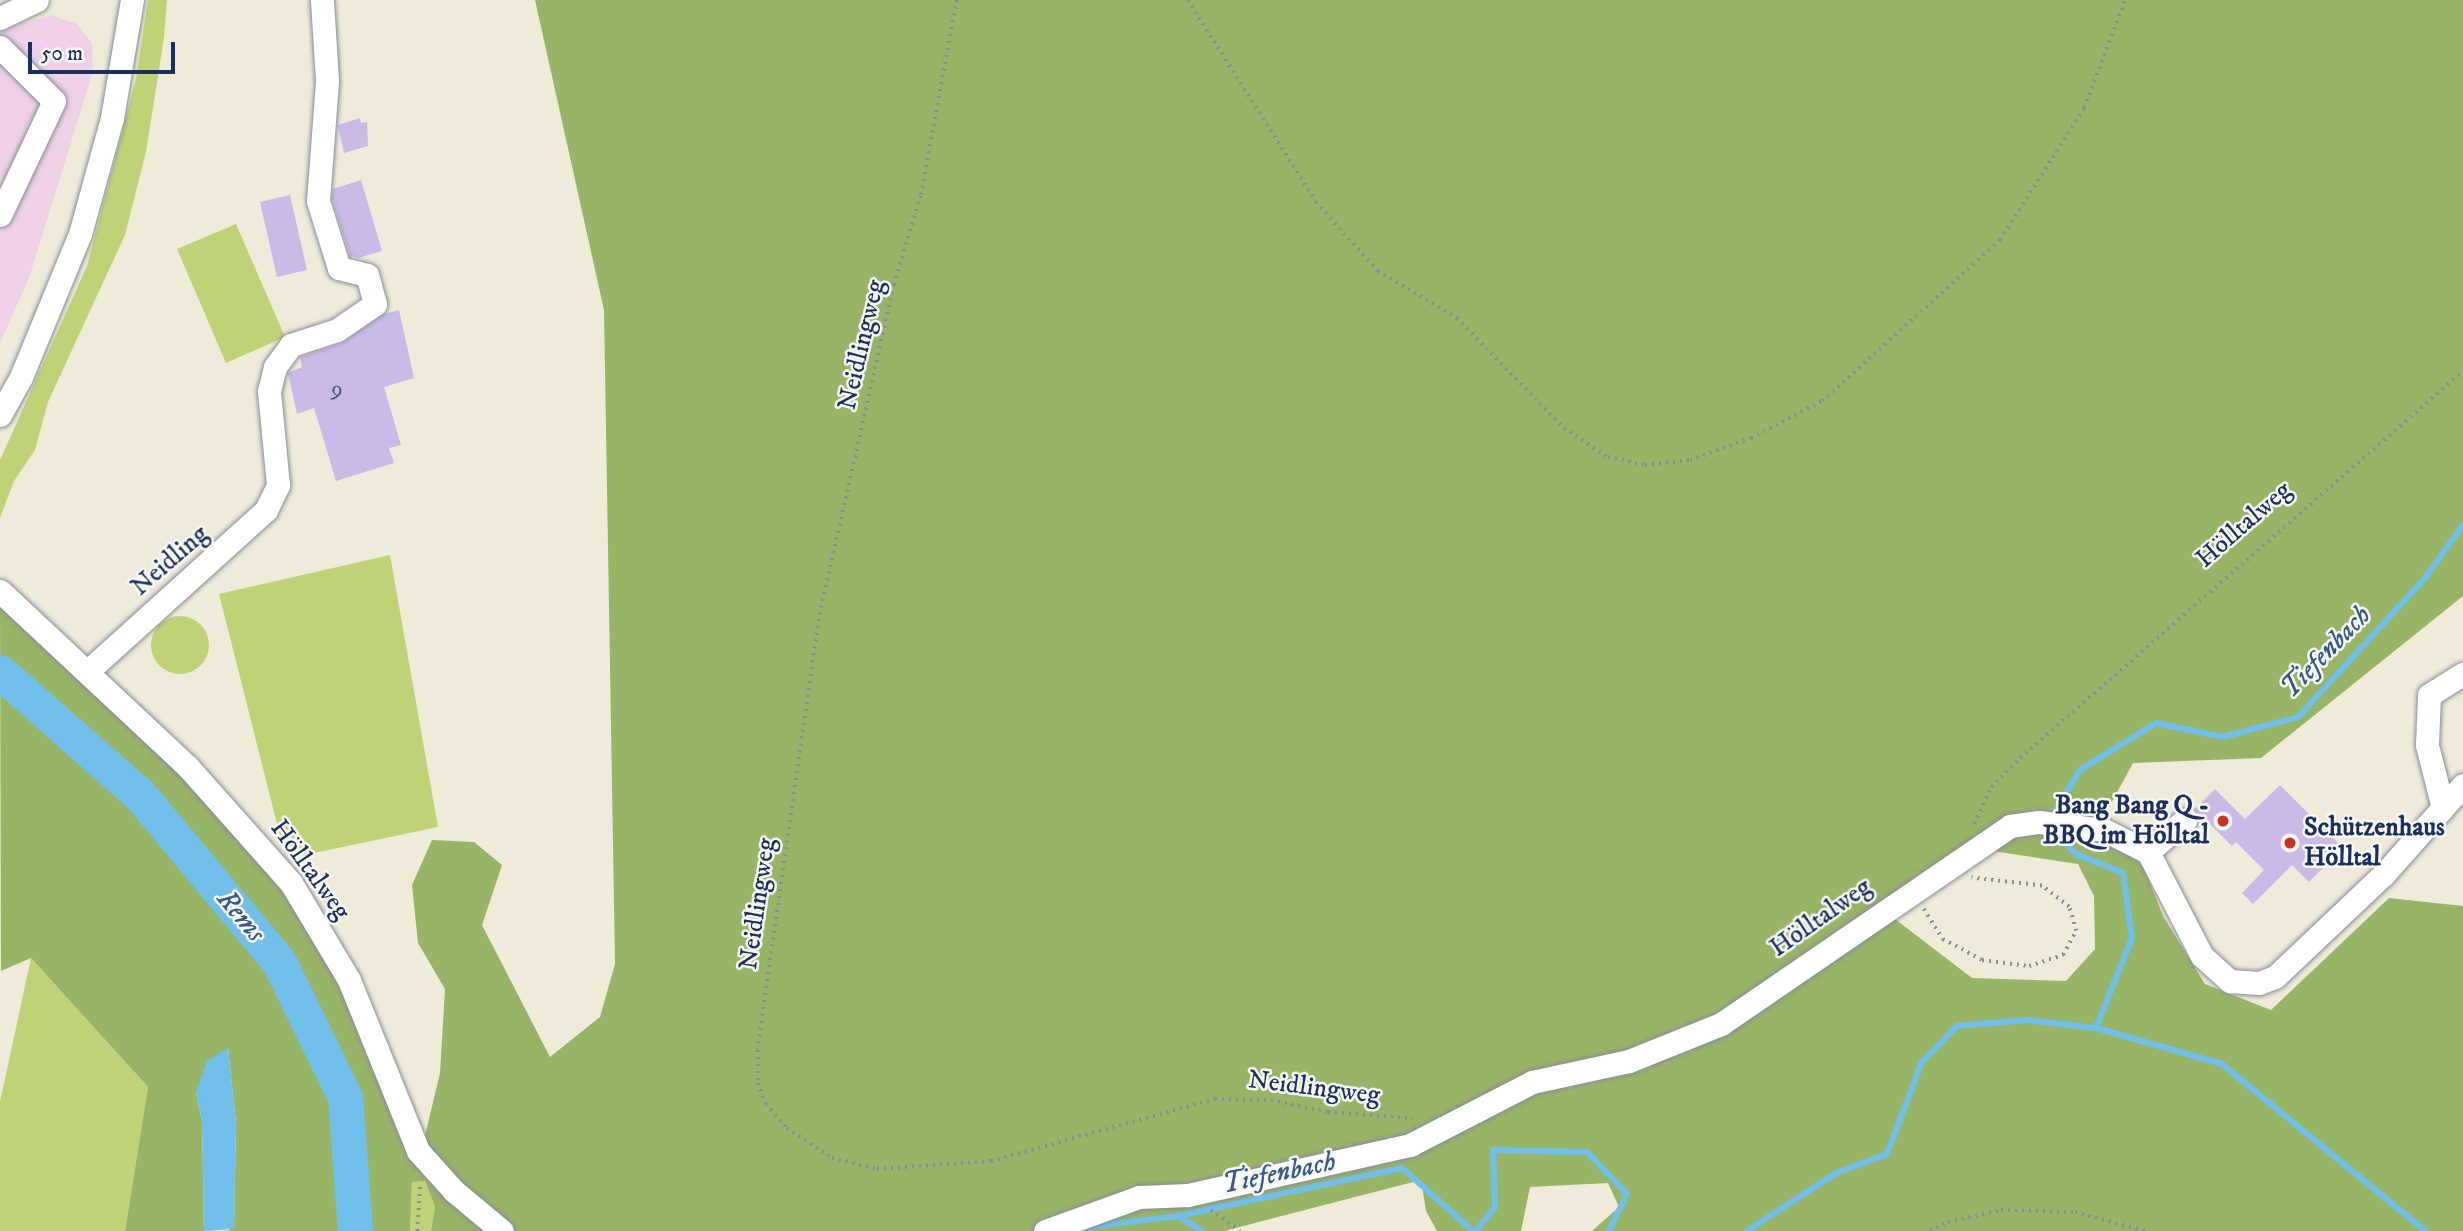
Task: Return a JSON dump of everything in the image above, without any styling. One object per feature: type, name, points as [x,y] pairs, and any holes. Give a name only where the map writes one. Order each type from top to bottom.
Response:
[{"type":"street","points":[[0,415],[21,377],[80,234],[112,118],[132,0]]},
{"type":"street","name":"Neidling","points":[[89,670],[243,535],[266,510],[278,485],[269,391],[275,367],[291,345],[337,331],[374,304],[367,275],[339,268],[318,201],[327,80],[322,0]]},
{"type":"street","points":[[0,47],[54,101],[0,215]]},
{"type":"street","name":"Hölltalweg","points":[[0,591],[89,670],[188,767],[291,883],[349,981],[418,1151],[454,1191],[502,1231]]},
{"type":"street","points":[[2442,808],[2427,745],[2429,695],[2463,674]]},
{"type":"street","points":[[1962,868],[2010,826],[2047,823],[2104,830],[2148,852],[2202,956],[2230,981],[2259,983],[2275,977],[2384,874],[2463,785]]},
{"type":"street","points":[[2148,852],[2186,818]]},
{"type":"street","name":"Hölltalweg","points":[[1045,1231],[1139,1197],[1188,1195],[1410,1145],[1532,1082],[1629,1060],[1721,1024],[1912,890],[1962,868]]},
{"type":"path","name":"Neidlingweg","points":[[957,0],[921,196],[894,285],[819,620],[758,1050],[758,1083],[766,1104],[787,1128],[832,1158],[877,1169],[991,1161],[1215,1099],[1271,1100],[1328,1112],[1420,1119]]},
{"type":"path","points":[[1188,0],[1315,202],[1378,271],[1457,318],[1564,428],[1608,457],[1645,465],[1690,460],[1751,438],[1822,401],[2000,240],[2084,108],[2125,0]]},
{"type":"path","name":"Hölltalweg","points":[[1962,868],[1991,787],[2020,758],[2463,370]]},
{"type":"path","points":[[1912,890],[1944,939],[1982,960],[2029,966],[2063,955],[2076,931],[2069,907],[2042,886],[1962,868]]},
{"type":"path","points":[[417,1231],[418,1151]]},
{"type":"path","points":[[1200,1203],[1240,1231]]},
{"type":"path","points":[[1930,1231],[1948,1222],[2001,1210],[2075,1212],[2145,1231]]},
{"type":"shaded area","points":[[0,5],[16,26],[50,15],[77,24],[92,43],[93,72],[29,278],[0,343]]},
{"type":"green space","points":[[148,0],[167,0],[164,38],[146,152],[125,235],[48,402],[35,450],[14,481],[0,518],[0,460],[87,266],[136,79]]},
{"type":"green space","points":[[535,0],[2463,0],[2463,596],[2261,758],[2133,763],[2101,822],[2144,868],[2163,916],[2205,984],[2271,1010],[2389,898],[2463,906],[2463,1231],[1592,1231],[1619,1207],[1608,1183],[1530,1187],[1521,1231],[1437,1231],[1426,1211],[1421,1180],[1224,1231],[431,1231],[435,1207],[425,1181],[412,1182],[410,1231],[225,1231],[234,1228],[236,1123],[228,1048],[196,1092],[202,1121],[204,1231],[125,1231],[148,1087],[31,958],[1,971],[0,605],[99,691],[267,867],[330,962],[423,1144],[440,1073],[445,989],[418,943],[412,885],[432,840],[474,842],[502,865],[482,925],[550,1057],[600,1017],[615,964],[604,310]],"holes":[[[1972,848],[2078,864],[2094,896],[2095,949],[2066,981],[1972,978],[1878,906]]]},
{"type":"green space","points":[[236,224],[285,337],[226,363],[177,249]]},
{"type":"green space","points":[[390,555],[438,827],[295,857],[280,836],[219,594]]},
{"type":"green space","points":[[174,616],[186,616],[201,624],[209,639],[209,651],[201,666],[186,674],[174,674],[159,666],[151,651],[151,639],[159,624]]},
{"type":"green space","points":[[31,958],[148,1087],[125,1231],[0,1231],[0,1102]]},
{"type":"green space","points":[[425,1181],[435,1207],[431,1231],[410,1231],[412,1182]]},
{"type":"water","points":[[228,1048],[236,1123],[234,1229],[204,1231],[202,1121],[196,1092],[207,1061]]},
{"type":"building","points":[[360,118],[361,123],[367,122],[368,146],[344,153],[338,125]]},
{"type":"building","points":[[361,180],[382,251],[358,258],[350,256],[332,199],[333,189]]},
{"type":"building","points":[[290,195],[307,270],[277,277],[260,202]]},
{"type":"building","points":[[399,310],[414,378],[384,387],[401,445],[389,448],[394,463],[336,481],[314,408],[297,414],[288,373],[302,367],[300,357],[342,343],[384,314]]},
{"type":"building","name":"Schützenhaus Hölltal","points":[[2280,785],[2343,848],[2309,882],[2292,865],[2253,904],[2242,893],[2264,870],[2236,842],[2232,846],[2195,809],[2215,789],[2245,819]]},
{"type":"waterway","name":"Tiefenbach","points":[[2051,818],[2080,770],[2156,723],[2223,737],[2298,717],[2425,578],[2463,525]]},
{"type":"waterway","name":"Rems","points":[[0,672],[140,795],[279,962],[345,1097],[355,1231]]},
{"type":"waterway","name":"Tiefenbach","points":[[1747,1231],[1836,1173],[1887,1154],[1922,1062],[1957,1026],[2027,1020],[2096,1028],[2132,938],[2123,873],[2076,854],[2055,832]]},
{"type":"waterway","points":[[2096,1028],[2222,1064],[2425,1231]]},
{"type":"waterway","name":"Tiefenbach","points":[[1476,1231],[1495,1207],[1493,1150],[1587,1152],[1627,1194],[1609,1231]]},
{"type":"waterway","name":"Tiefenbach","points":[[1081,1228],[1178,1216],[1402,1168],[1473,1231]]},
{"type":"waterway","points":[[1178,1216],[1202,1231]]},
{"type":"place","name":"Bang Bang Q - BBQ im Hölltal","points":[[2223,821]]},
{"type":"place","name":"Schützenhaus Hölltal","points":[[2290,843]]}]
